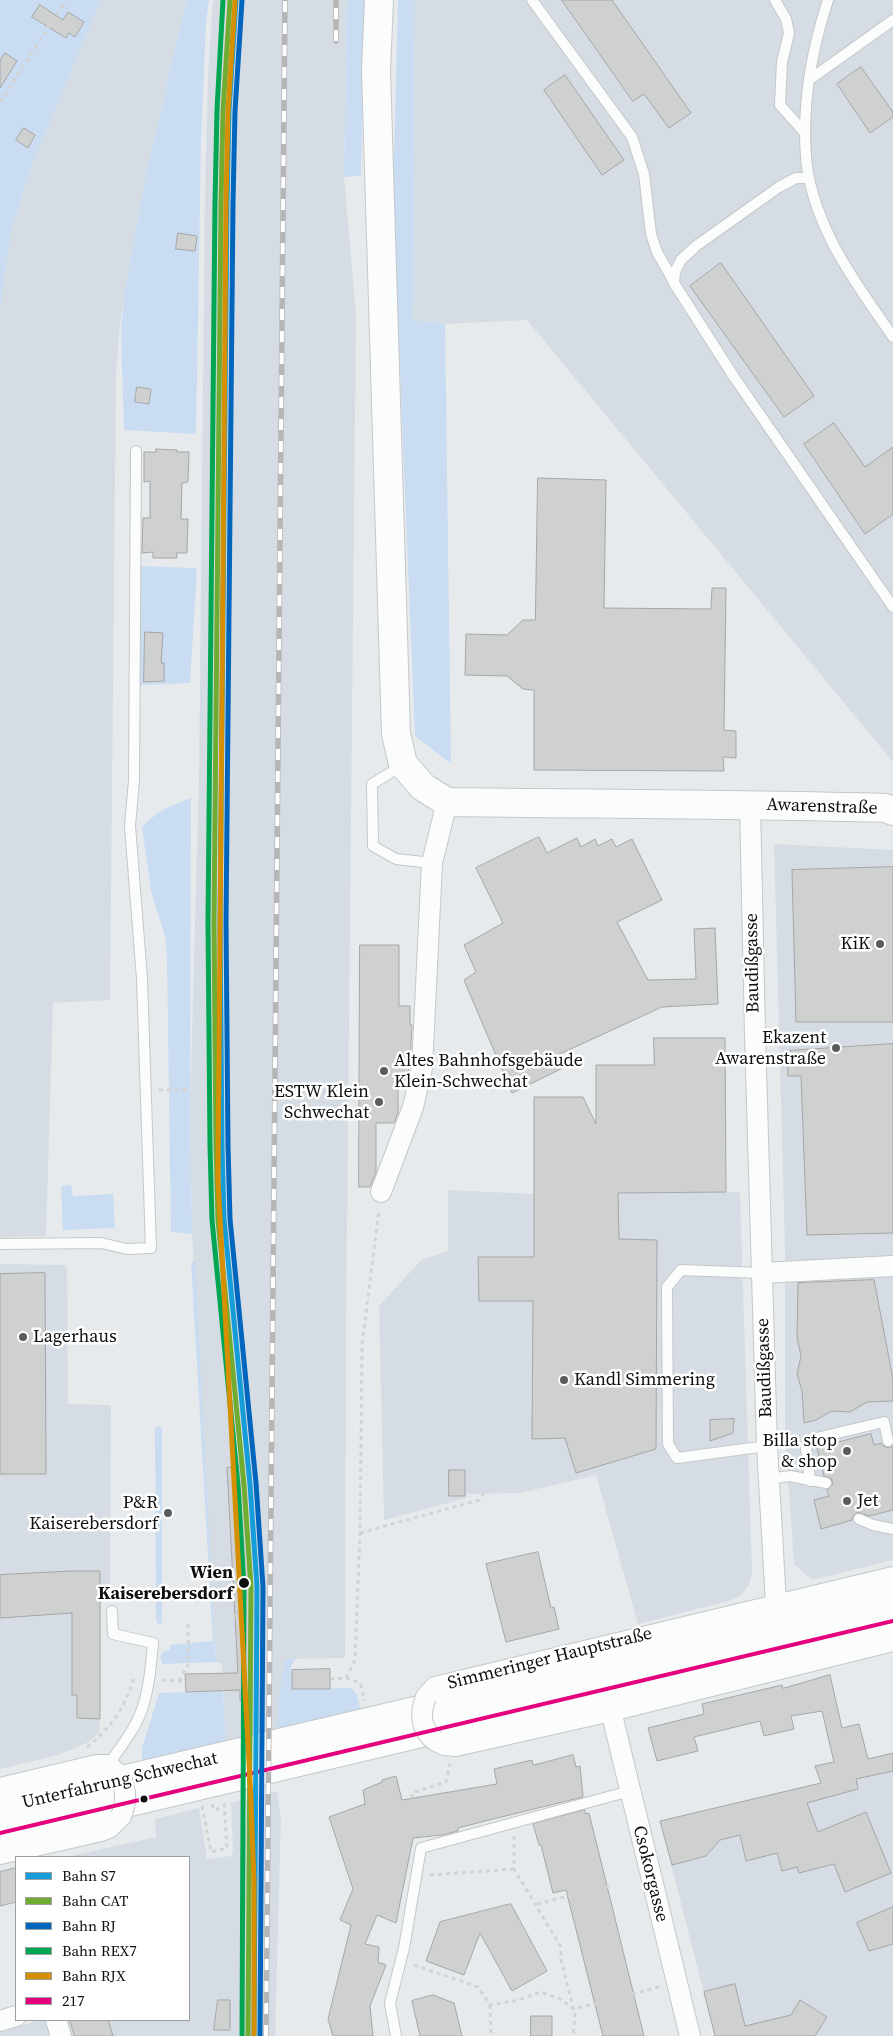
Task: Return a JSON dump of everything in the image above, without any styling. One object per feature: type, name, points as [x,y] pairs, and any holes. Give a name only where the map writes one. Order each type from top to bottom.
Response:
[{"type":"main road","points":[[379,0],[376,70],[396,724],[403,764],[423,787],[447,802],[679,806],[750,804]]},
{"type":"main road","name":"Awarenstraße","points":[[750,804],[885,808],[893,811]]},
{"type":"main road","points":[[855,1619],[893,1598]]},
{"type":"main road","points":[[855,1619],[893,1621]]},
{"type":"main road","name":"Unterfahrung Schwechat","points":[[0,1810],[855,1619]]},
{"type":"main road","name":"Unterfahrung Schwechat","points":[[0,1833],[855,1619]]},
{"type":"street","points":[[381,1192],[413,1107],[422,1068],[432,863],[447,802]]},
{"type":"street","name":"Baudißgasse","points":[[750,804],[768,1479],[776,1604]]},
{"type":"street","points":[[762,1273],[893,1266]]},
{"type":"street","name":"Simmeringer Hauptstraße","points":[[893,1577],[435,1687],[426,1697],[422,1712],[423,1725],[429,1735],[436,1741],[445,1745],[456,1746],[611,1711],[893,1641]]},
{"type":"street","name":"Csokorgasse","points":[[611,1711],[690,2036]]},
{"type":"street","points":[[0,1788],[97,1765],[112,1768],[120,1777],[126,1796],[125,1807],[115,1822],[101,1831],[0,1854]]},
{"type":"street","points":[[0,2021],[15,2016]]},
{"type":"street","points":[[56,2021],[61,2036]]},
{"type":"lane","points":[[532,0],[632,137],[644,174],[651,234],[657,252],[674,283],[734,378],[893,607]]},
{"type":"lane","points":[[775,0],[786,19],[789,33],[782,62],[780,105],[805,134]]},
{"type":"lane","points":[[828,0],[809,80],[805,134],[809,178],[820,213],[833,243],[860,289],[893,336]]},
{"type":"lane","points":[[809,80],[893,20]]},
{"type":"lane","points":[[674,283],[675,272],[680,260],[696,246],[779,187],[796,178],[809,178]]},
{"type":"lane","points":[[0,1244],[101,1242],[127,1249],[151,1248],[142,979],[130,826],[134,780],[136,451]]},
{"type":"lane","points":[[403,764],[372,784],[373,846],[396,859],[432,863]]},
{"type":"lane","points":[[762,1273],[681,1270],[667,1287],[668,1444],[677,1458],[767,1446]]},
{"type":"lane","points":[[810,1480],[806,1448],[812,1439],[884,1422],[888,1441]]},
{"type":"lane","points":[[768,1479],[790,1476],[826,1483]]},
{"type":"lane","points":[[859,1519],[873,1525],[893,1529]]},
{"type":"lane","points":[[112,1611],[113,1634],[153,1643],[149,1680],[141,1712],[112,1768]]},
{"type":"lane","points":[[396,2036],[390,2003],[401,1961],[421,1848],[630,1792]]},
{"type":"path","points":[[0,102],[66,0]]},
{"type":"path","points":[[173,1090],[188,1089]]},
{"type":"path","points":[[346,1678],[355,1660],[360,1533],[362,1345],[381,1192]]},
{"type":"path","points":[[360,1533],[479,1500],[484,1493]]},
{"type":"path","points":[[233,1616],[253,1614]]},
{"type":"path","points":[[179,1680],[189,1663],[188,1624]]},
{"type":"path","points":[[81,1750],[108,1728],[121,1710],[134,1677],[149,1680],[179,1680],[185,1684]]},
{"type":"path","points":[[330,1679],[346,1678],[360,1683],[366,1707]]},
{"type":"path","points":[[413,1806],[412,1793],[446,1782],[450,1764]]},
{"type":"path","points":[[201,1803],[211,1852],[227,1848],[224,1797]]},
{"type":"path","points":[[513,1823],[514,1869],[537,1904],[561,1947],[561,1960],[574,2009],[573,2036]]},
{"type":"path","points":[[416,1876],[514,1869]]},
{"type":"path","points":[[605,1887],[610,1886]]},
{"type":"path","points":[[537,1904],[584,1892]]},
{"type":"path","points":[[401,1961],[478,1987],[490,2005],[490,2036]]},
{"type":"path","points":[[632,1994],[677,1983]]},
{"type":"path","points":[[490,2005],[519,2000],[540,1992],[560,2000],[574,2009],[613,1999]]},
{"type":"shaded area","points":[[0,0],[101,0],[31,168],[11,232],[0,311]]},
{"type":"shaded area","points":[[101,0],[186,0],[144,184],[124,295],[119,335],[116,376],[110,1000],[53,1003],[46,1236],[0,1237],[0,311],[11,232],[31,168]]},
{"type":"shaded area","points":[[186,0],[209,0],[206,23],[201,142],[196,434],[124,430],[121,334],[124,295],[144,184]]},
{"type":"shaded area","points":[[213,0],[347,0],[344,177],[356,314],[346,1330],[345,1658],[285,1659],[277,1733],[226,1742],[222,1663],[216,1662],[192,1234],[190,1104],[199,779],[205,193],[208,76]]},
{"type":"shaded area","points":[[347,0],[365,0],[361,176],[344,177]]},
{"type":"shaded area","points":[[398,0],[415,0],[413,320],[445,324],[451,764],[415,736],[393,200]]},
{"type":"shaded area","points":[[415,0],[893,0],[893,762],[527,320],[445,324],[413,320]]},
{"type":"shaded area","points":[[138,566],[197,568],[190,683],[139,685]]},
{"type":"shaded area","points":[[191,798],[190,1104],[192,1234],[171,1232],[166,940],[151,891],[142,827],[164,809]]},
{"type":"shaded area","points":[[774,844],[893,850],[893,1560],[812,1580],[794,1564],[785,1436],[785,1250]]},
{"type":"shaded area","points":[[71,1185],[73,1196],[113,1194],[115,1228],[63,1230],[61,1186]]},
{"type":"shaded area","name":"Kandl Simmering","points":[[448,1190],[534,1194],[740,1192],[752,1573],[749,1585],[741,1595],[732,1600],[638,1624],[596,1475],[520,1493],[467,1494],[466,1498],[384,1520],[379,1306],[421,1260],[448,1251]]},
{"type":"shaded area","points":[[191,1262],[195,1262],[216,1662],[162,1664],[160,1657],[164,1651],[170,1650],[170,1645],[213,1641]]},
{"type":"shaded area","points":[[0,1264],[67,1265],[68,1404],[111,1405],[110,1588],[101,1589],[99,1733],[87,1743],[58,1755],[0,1769]]},
{"type":"shaded area","points":[[158,1426],[162,1428],[162,1623],[159,1624],[156,1621],[155,1428]]},
{"type":"shaded area","points":[[296,1658],[291,1666],[292,1689],[351,1688],[356,1693],[361,1711],[277,1731],[279,1695],[285,1659]]},
{"type":"shaded area","points":[[223,1691],[226,1742],[142,1762],[142,1748],[159,1693]]},
{"type":"shaded area","points":[[893,1771],[893,2036],[715,2036],[660,1821],[801,1788],[826,1798],[858,1789],[856,1780]]},
{"type":"shaded area","points":[[277,1791],[281,1818],[275,2036],[0,2036],[0,2033],[36,2021],[190,2021],[190,1856],[70,1856],[156,1837],[155,1819],[199,1808],[207,1859],[231,1856],[233,1850],[231,1803]]},
{"type":"building","points":[[562,0],[612,0],[691,113],[669,128],[644,94],[633,101]]},
{"type":"building","points":[[40,5],[63,20],[68,12],[84,22],[75,37],[69,33],[66,38],[32,17]]},
{"type":"building","points":[[5,53],[17,61],[0,88],[0,61]]},
{"type":"building","points":[[861,67],[893,112],[893,117],[870,133],[837,84]]},
{"type":"building","points":[[565,75],[624,160],[602,175],[544,90]]},
{"type":"building","points":[[24,128],[35,135],[28,148],[16,140]]},
{"type":"building","points":[[178,233],[197,236],[195,251],[176,249]]},
{"type":"building","points":[[721,263],[814,396],[784,417],[690,286]]},
{"type":"building","points":[[137,387],[151,389],[149,404],[135,402]]},
{"type":"building","points":[[834,423],[865,467],[893,447],[893,514],[865,534],[804,444]]},
{"type":"building","points":[[156,449],[189,452],[188,482],[182,483],[181,519],[188,519],[187,553],[176,553],[177,558],[153,558],[153,552],[142,553],[143,518],[150,518],[150,481],[144,482],[144,452],[156,452]]},
{"type":"building","points":[[538,478],[606,480],[604,608],[711,609],[712,588],[726,588],[724,730],[736,731],[736,758],[723,757],[724,771],[534,770],[534,690],[523,689],[507,676],[465,675],[466,634],[507,635],[523,620],[535,620]]},
{"type":"building","points":[[145,632],[163,633],[161,663],[164,663],[164,681],[144,682]]},
{"type":"building","points":[[539,837],[547,853],[577,838],[581,847],[595,839],[598,846],[612,839],[616,847],[632,839],[662,900],[617,922],[648,980],[696,979],[694,929],[715,928],[718,1004],[662,1007],[536,1065],[569,1065],[512,1093],[464,980],[476,972],[464,945],[503,923],[476,868]]},
{"type":"building","points":[[893,867],[893,1022],[796,1022],[792,870]]},
{"type":"building","name":"Altes Bahnhofsgebäude Klein-Schwechat","points":[[360,945],[399,945],[399,1006],[410,1006],[410,1025],[412,1025],[407,1080],[398,1080],[398,1113],[394,1123],[376,1123],[376,1172],[370,1187],[359,1187]]},
{"type":"building","points":[[654,1038],[725,1038],[726,1192],[618,1193],[619,1239],[657,1240],[656,1449],[576,1473],[565,1438],[532,1439],[533,1301],[479,1301],[478,1257],[534,1257],[534,1097],[583,1097],[596,1124],[596,1065],[654,1065]]},
{"type":"building","points":[[893,1044],[893,1233],[807,1235],[801,1076],[788,1076],[787,1051]]},
{"type":"building","name":"Lagerhaus","points":[[45,1273],[46,1474],[0,1474],[0,1274]]},
{"type":"building","points":[[874,1280],[893,1379],[893,1401],[867,1402],[850,1412],[832,1411],[816,1420],[804,1423],[802,1391],[797,1374],[801,1356],[797,1337],[798,1283]]},
{"type":"building","points":[[734,1419],[733,1433],[710,1441],[710,1420]]},
{"type":"building","points":[[871,1434],[874,1445],[881,1443],[889,1448],[893,1446],[893,1510],[869,1516],[858,1512],[853,1516],[852,1520],[821,1529],[814,1500],[829,1496],[827,1490],[833,1484],[831,1478],[824,1476],[817,1448]]},
{"type":"building","points":[[244,1466],[252,1604],[251,1701],[240,1701],[240,1690],[186,1692],[185,1674],[238,1673],[227,1468]]},
{"type":"building","points":[[449,1470],[465,1470],[465,1496],[449,1496]]},
{"type":"building","points":[[538,1552],[551,1608],[554,1607],[559,1629],[506,1642],[486,1564]]},
{"type":"building","points":[[100,1571],[100,1719],[77,1718],[77,1695],[72,1695],[72,1613],[0,1618],[0,1575]]},
{"type":"building","points":[[330,1669],[330,1689],[292,1689],[292,1670]]},
{"type":"building","points":[[830,1675],[842,1728],[859,1724],[868,1759],[893,1753],[893,1771],[856,1779],[858,1789],[807,1803],[818,1832],[866,1812],[891,1873],[845,1892],[834,1864],[799,1873],[797,1867],[782,1871],[777,1853],[746,1861],[740,1835],[720,1840],[706,1856],[672,1865],[660,1821],[821,1783],[815,1766],[834,1762],[822,1711],[791,1716],[794,1729],[764,1736],[760,1721],[694,1737],[698,1751],[657,1761],[648,1728],[704,1714],[702,1704],[782,1685],[783,1688]]},
{"type":"building","points":[[573,1755],[576,1767],[580,1766],[583,1797],[458,1828],[458,1831],[442,1835],[413,1838],[396,1923],[377,1915],[365,1944],[379,1947],[378,1962],[386,1965],[370,2006],[373,2036],[333,2036],[328,2019],[351,1925],[340,1920],[353,1889],[329,1817],[365,1804],[363,1790],[382,1782],[382,1780],[396,1776],[402,1800],[497,1784],[494,1769],[532,1760],[533,1765]]},
{"type":"building","points":[[585,1810],[585,1814],[589,1813],[644,2036],[603,2036],[566,1890],[553,1893],[541,1845],[539,1845],[533,1824]]},
{"type":"building","points":[[15,1868],[15,1902],[0,1906],[0,1872]]},
{"type":"building","points":[[511,1904],[547,1971],[512,1991],[480,1933],[464,1975],[426,1961],[440,1922]]},
{"type":"building","points":[[893,1907],[893,1944],[869,1951],[857,1923]]},
{"type":"building","points":[[735,1984],[745,2026],[791,2015],[800,2000],[827,2017],[815,2036],[715,2036],[704,1992]]},
{"type":"building","points":[[433,1995],[454,2003],[462,2036],[420,2036],[412,2001]]},
{"type":"building","points":[[218,2000],[230,2000],[230,2030],[214,2030]]},
{"type":"building","points":[[531,2016],[552,2016],[552,2036],[531,2036]]},
{"type":"building","points":[[70,2021],[108,2021],[113,2036],[75,2036]]},
{"type":"railway","points":[[266,2036],[285,0]]},
{"type":"railway","points":[[336,0],[336,41]]},
{"type":"rail line","name":"REX7","points":[[223,0],[217,110],[215,202],[208,922],[210,1146],[212,1220],[238,1485],[244,1587],[242,2036]]},
{"type":"rail line","name":"CAT","points":[[230,0],[223,111],[221,202],[214,922],[218,1220],[244,1485],[251,1587],[248,2036]]},
{"type":"rail line","name":"S7","points":[[236,0],[229,111],[227,202],[220,922],[224,1219],[250,1484],[257,1587],[254,2036]]},
{"type":"rail line","name":"RJ","points":[[242,0],[235,111],[233,202],[226,922],[230,1219],[256,1483],[263,1587],[260,2036]]},
{"type":"rail line","name":"RJX","points":[[235,1],[228,112],[226,202],[218,1179],[251,1800],[254,1882],[254,2036]]},
{"type":"transit line","name":"217","points":[[0,1833],[893,1621]]},
{"type":"place","name":"KiK","points":[[880,944]]},
{"type":"place","name":"Ekazent Awarenstraße","points":[[836,1048]]},
{"type":"place","name":"Altes Bahnhofsgebäude Klein-Schwechat","points":[[384,1071]]},
{"type":"place","name":"ESTW Klein Schwechat","points":[[379,1102]]},
{"type":"place","name":"Lagerhaus","points":[[23,1337]]},
{"type":"place","name":"Kandl Simmering","points":[[564,1380]]},
{"type":"place","name":"Billa stop & shop","points":[[847,1451]]},
{"type":"place","name":"Jet","points":[[847,1501]]},
{"type":"place","name":"P&R Kaiserebersdorf","points":[[168,1513]]},
{"type":"place","name":"Wien Kaiserebersdorf","points":[[244,1583]]}]
